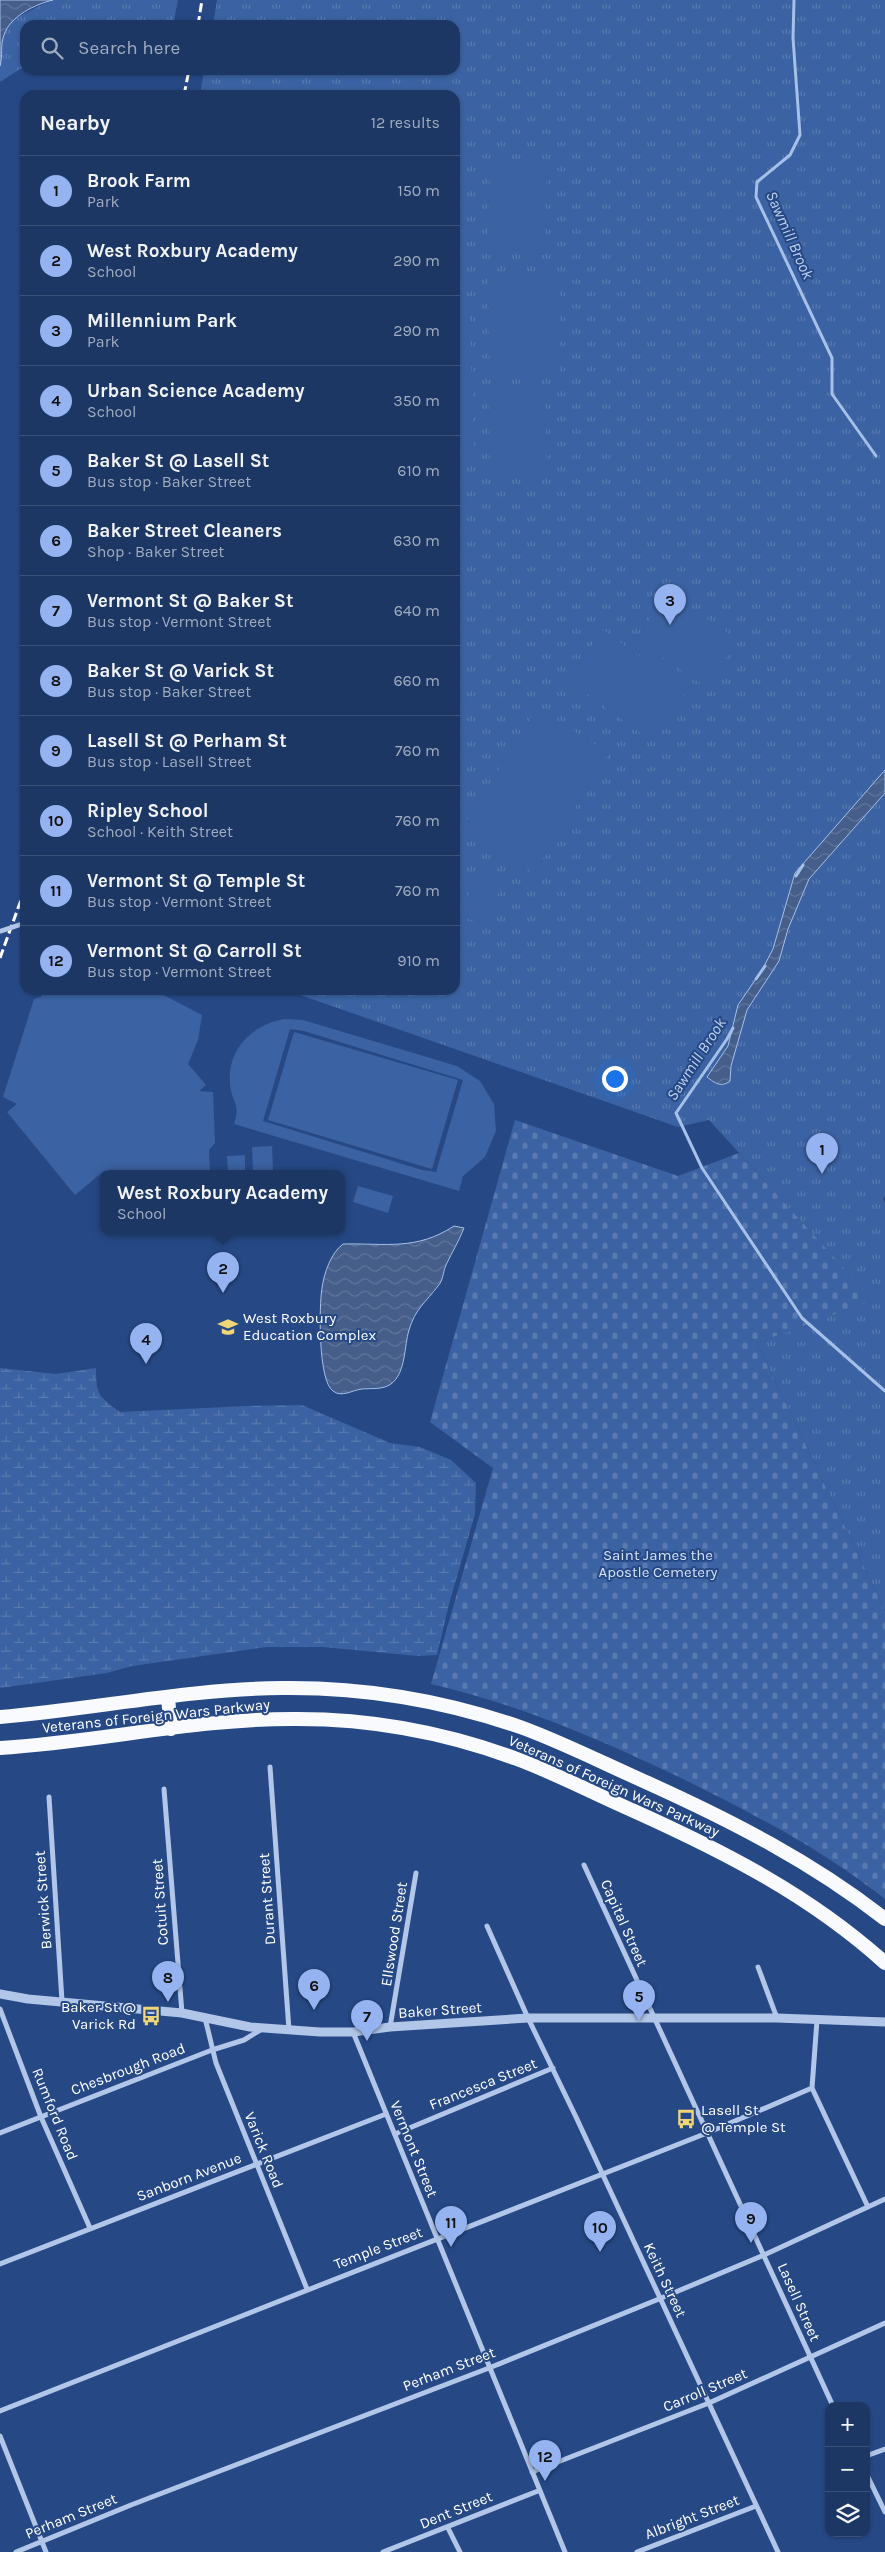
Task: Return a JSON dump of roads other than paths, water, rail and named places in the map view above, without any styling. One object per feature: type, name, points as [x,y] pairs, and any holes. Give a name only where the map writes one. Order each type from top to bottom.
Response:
[{"type":"highway","name":"Veterans of Foreign Wars Parkway","points":[[0,1718],[262,1688],[337,1690],[432,1702],[503,1722],[554,1741],[748,1830],[816,1869],[885,1919]]},
{"type":"highway","points":[[168,1698],[171,1729]]},
{"type":"highway","name":"Veterans of Foreign Wars Parkway","points":[[0,1748],[260,1720],[344,1721],[417,1731],[500,1753],[577,1785],[704,1843],[754,1868],[830,1917],[885,1964]]},
{"type":"street","points":[[0,931],[20,925]]},
{"type":"street","name":"Durant Street","points":[[270,1767],[289,2030]]},
{"type":"street","name":"Cotuit Street","points":[[164,1789],[182,2014]]},
{"type":"street","name":"Berwick Street","points":[[49,1797],[62,2001]]},
{"type":"street","name":"Capital Street","points":[[584,1865],[653,2018]]},
{"type":"street","name":"Ellswood Street","points":[[390,2028],[416,1874]]},
{"type":"street","name":"Keith Street","points":[[487,1926],[528,2018],[603,2174],[778,2552]]},
{"type":"street","points":[[758,1967],[778,2018]]},
{"type":"street","name":"Baker Street","points":[[0,1994],[28,1999],[182,2014],[264,2028],[289,2030],[353,2032],[528,2018],[778,2018],[885,2022]]},
{"type":"street","name":"Rumford Road","points":[[0,2009],[41,2117],[90,2228]]},
{"type":"street","name":"Varick Road","points":[[205,2018],[212,2050],[307,2289]]},
{"type":"street","name":"Lasell Street","points":[[653,2018],[831,2402]]},
{"type":"street","points":[[817,2020],[812,2088],[868,2207]]},
{"type":"street","name":"Chesbrough Road","points":[[0,2133],[212,2050],[244,2040],[264,2028]]},
{"type":"street","name":"Vermont Street","points":[[353,2032],[532,2472],[538,2491],[565,2552]]},
{"type":"street","name":"Francesca Street","points":[[395,2134],[553,2068]]},
{"type":"street","name":"Temple Street","points":[[0,2411],[603,2174],[812,2088]]},
{"type":"street","name":"Sanborn Avenue","points":[[0,2264],[386,2114]]},
{"type":"street","name":"Perham Street","points":[[16,2552],[131,2505],[489,2368],[660,2300],[764,2255],[885,2199]]},
{"type":"street","name":"Carroll Street","points":[[532,2472],[709,2403],[885,2323]]},
{"type":"street","points":[[0,2436],[46,2552]]},
{"type":"street","points":[[870,2455],[885,2449]]},
{"type":"street","points":[[870,2482],[885,2512]]},
{"type":"street","name":"Dent Street","points":[[383,2552],[538,2491]]},
{"type":"street","name":"Albright Street","points":[[637,2552],[756,2506]]},
{"type":"street","points":[[448,2528],[460,2552]]},
{"type":"water","points":[[0,0],[53,0],[39,4],[24,12],[7,28],[3,39],[0,66]]},
{"type":"water","points":[[885,770],[885,793],[809,879],[788,929],[779,961],[747,1010],[731,1066],[730,1081],[724,1084],[715,1083],[707,1077],[728,1046],[738,1005],[762,970],[773,949],[795,873]]},
{"type":"water","points":[[454,1226],[464,1228],[446,1265],[440,1284],[418,1311],[411,1323],[404,1359],[396,1379],[388,1386],[381,1388],[362,1389],[343,1394],[333,1391],[328,1384],[322,1359],[320,1310],[324,1276],[335,1253],[343,1244],[400,1244],[413,1242],[440,1234]]},
{"type":"waterway","name":"Sawmill Brook","points":[[794,0],[793,38],[800,135],[790,155],[757,182],[756,197],[832,358],[832,394],[876,456]]},
{"type":"waterway","name":"Sawmill Brook","points":[[796,876],[803,865]]},
{"type":"waterway","name":"Sawmill Brook","points":[[756,979],[765,966]]},
{"type":"waterway","name":"Sawmill Brook","points":[[733,1028],[676,1113],[702,1168],[802,1318],[885,1391]]},
{"type":"railway","points":[[199,20],[202,0]]},
{"type":"railway","points":[[185,90],[188,75]]},
{"type":"railway","points":[[0,958],[20,903]]},
{"type":"place","name":"Millennium Park","points":[[670,625]]},
{"type":"place","name":"Brook Farm","points":[[822,1174]]},
{"type":"place","name":"West Roxbury Academy","points":[[223,1293]]},
{"type":"place","name":"West Roxbury Education Complex","points":[[228,1327]]},
{"type":"place","name":"Urban Science Academy","points":[[146,1364]]},
{"type":"place","name":"Baker St @ Varick St","points":[[168,2002]]},
{"type":"place","name":"Baker Street Cleaners","points":[[314,2010]]},
{"type":"place","name":"Baker St @ Varick Rd","points":[[151,2016]]},
{"type":"place","name":"Baker St @ Lasell St","points":[[639,2021]]},
{"type":"place","name":"Vermont St @ Baker St","points":[[367,2041]]},
{"type":"place","name":"Lasell St @ Temple St","points":[[686,2119]]},
{"type":"place","name":"Lasell St @ Perham St","points":[[751,2243]]},
{"type":"place","name":"Vermont St @ Temple St","points":[[451,2247]]},
{"type":"place","name":"Ripley School","points":[[600,2252]]},
{"type":"place","name":"Vermont St @ Carroll St","points":[[545,2481]]},
{"type":"park label","name":"Saint James the Apostle Cemetery","points":[[658,1564]]}]
